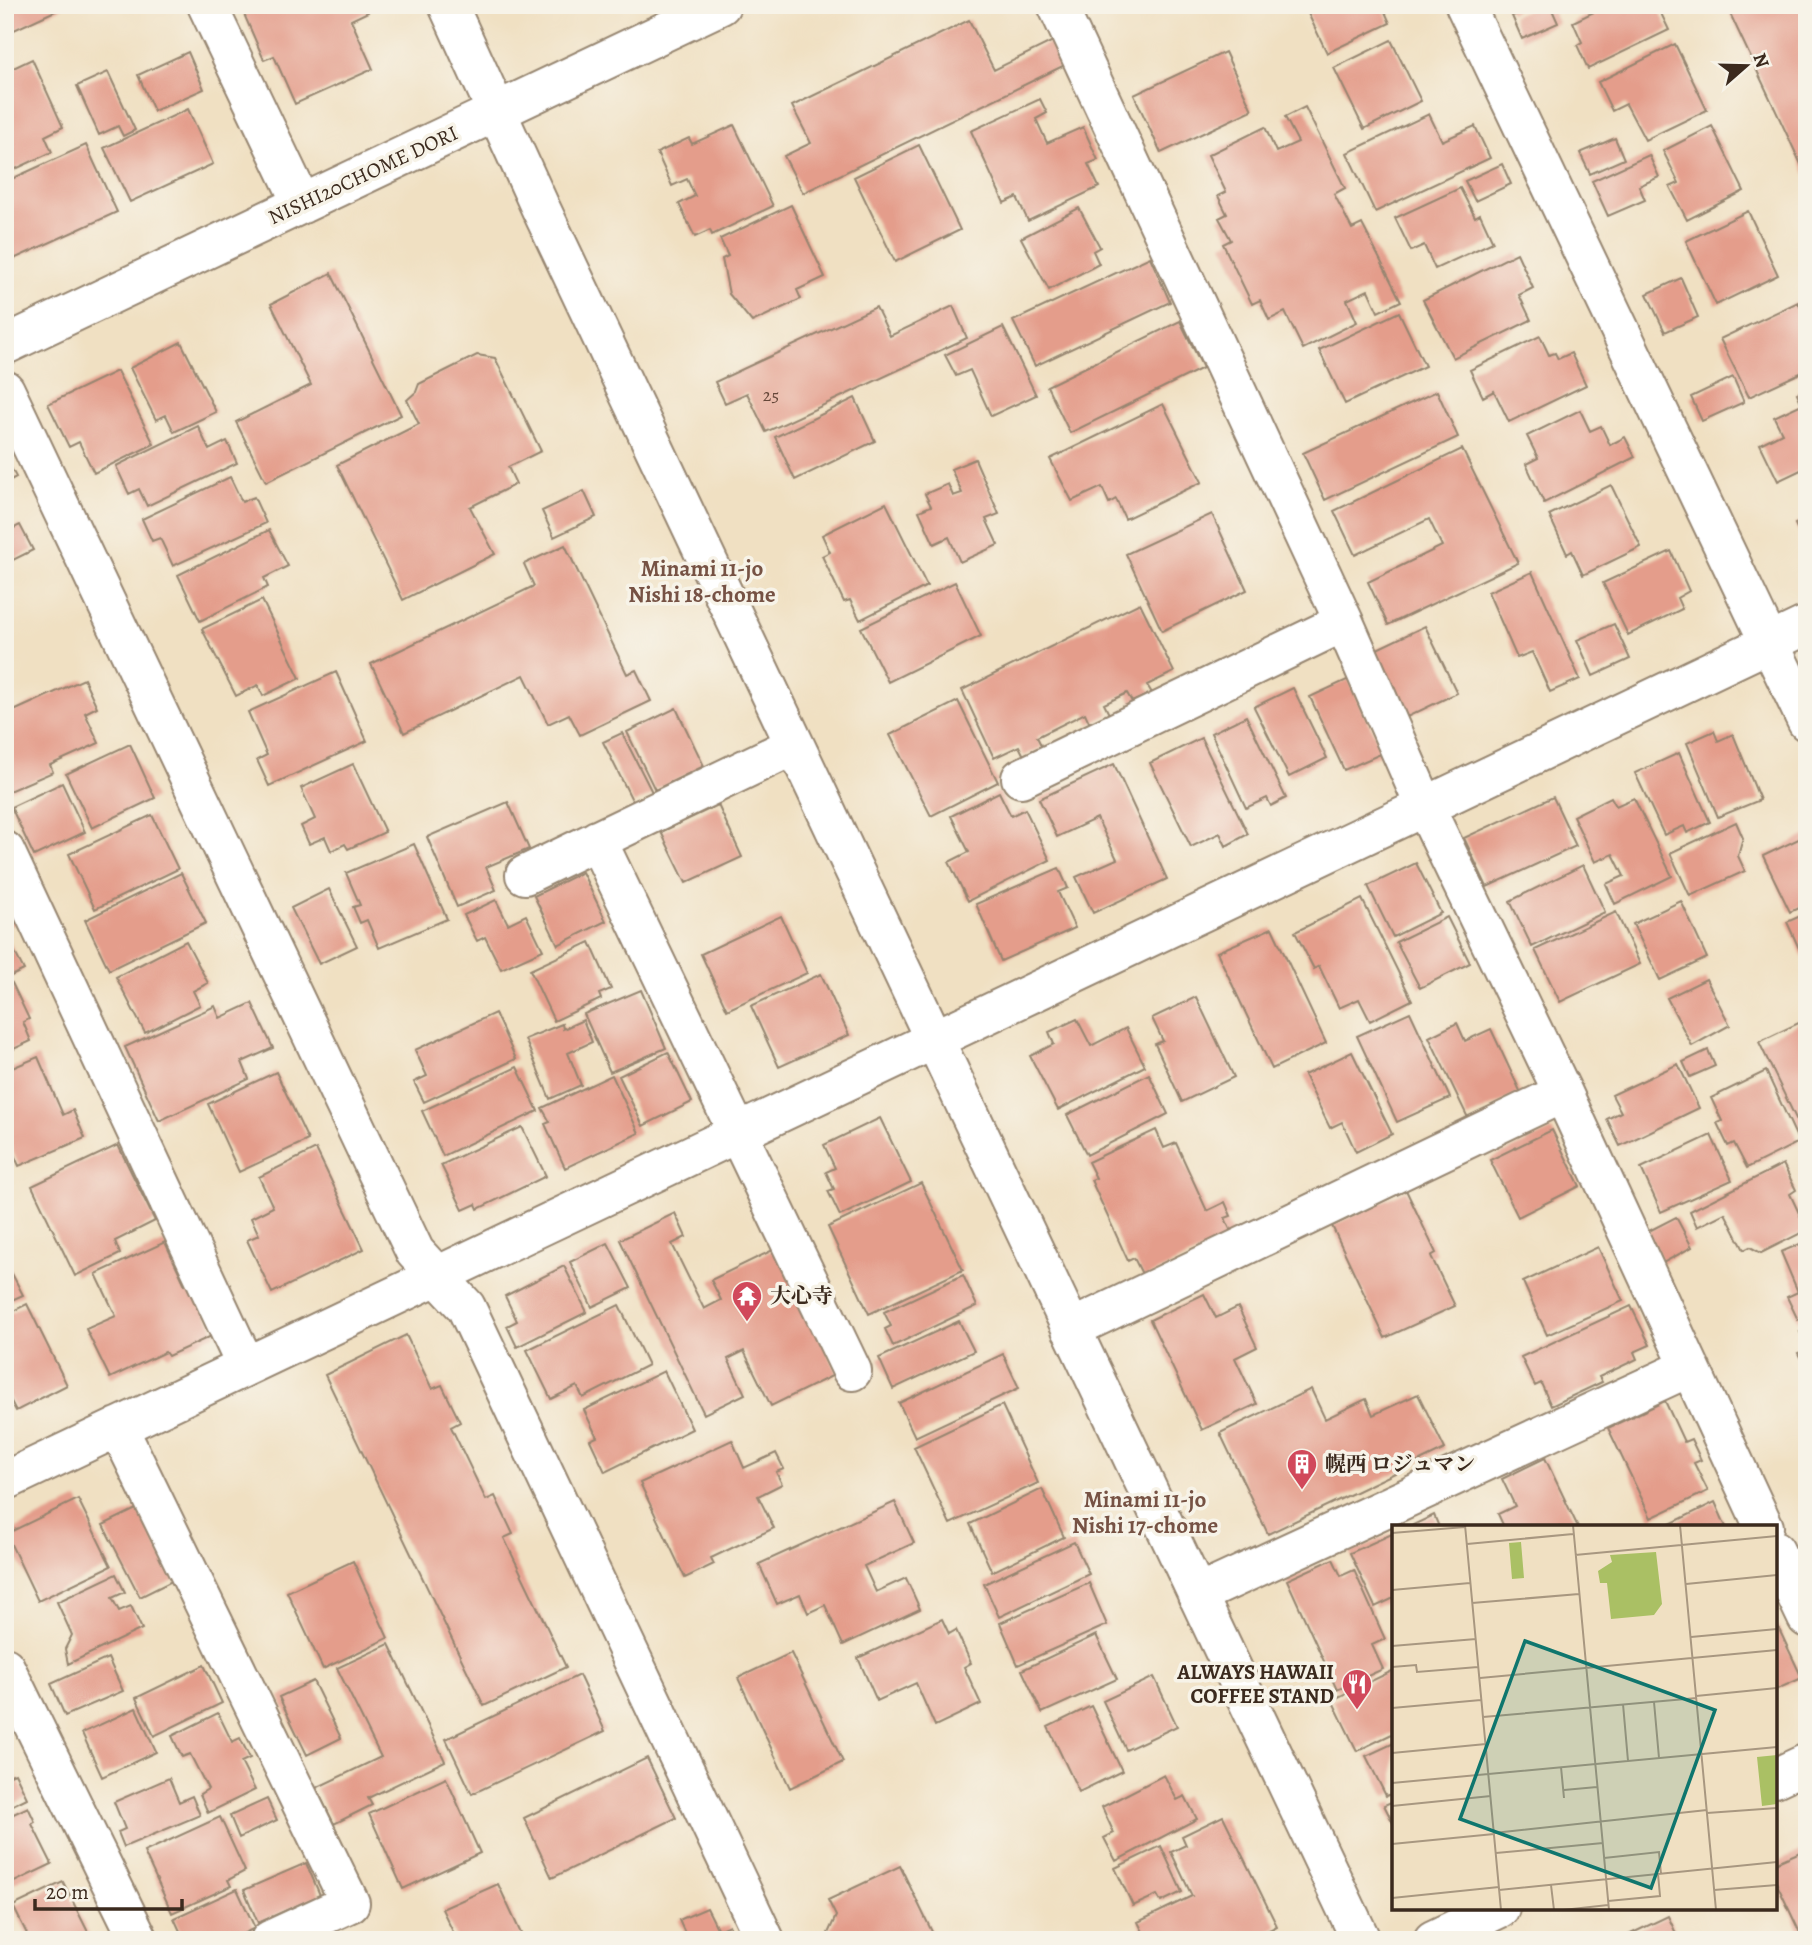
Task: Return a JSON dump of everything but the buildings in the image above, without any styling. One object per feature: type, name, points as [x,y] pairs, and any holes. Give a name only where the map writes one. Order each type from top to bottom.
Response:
[{"type":"street","points":[[206,5],[302,204]]},
{"type":"street","points":[[448,5],[496,112],[1361,1940]]},
{"type":"street","name":"NISHI20CHOME DORI","points":[[5,345],[721,5]]},
{"type":"street","points":[[1057,5],[1343,622],[1425,807],[1563,1093],[1763,1525]]},
{"type":"street","points":[[1465,5],[1807,722]]},
{"type":"street","points":[[5,390],[415,1252],[466,1307],[765,1940]]},
{"type":"street","points":[[1021,778],[1343,622]]},
{"type":"street","points":[[5,1480],[1807,625]]},
{"type":"street","points":[[525,876],[795,745]]},
{"type":"street","points":[[597,840],[852,1371]]},
{"type":"street","points":[[5,851],[246,1366]]},
{"type":"street","points":[[1071,1329],[1563,1093]]},
{"type":"street","points":[[1197,1595],[1690,1367]]},
{"type":"street","points":[[118,1427],[350,1903],[270,1940]]},
{"type":"street","points":[[1777,1554],[1807,1618]]},
{"type":"street","points":[[5,1667],[139,1940]]},
{"type":"street","points":[[1777,1777],[1807,1763]]},
{"type":"street","points":[[1433,1940],[1496,1910]]},
{"type":"place","name":"大心寺","points":[[747,1323]]},
{"type":"place","name":"幌西 ロジュマン","points":[[1302,1491]]},
{"type":"place","name":"ALWAYS HAWAII COFFEE STAND","points":[[1357,1711]]},
{"type":"district","name":"Minami 11-jo Nishi 18-chome","points":[[702,581]]},
{"type":"district","name":"Minami 11-jo Nishi 17-chome","points":[[1145,1512]]}]
